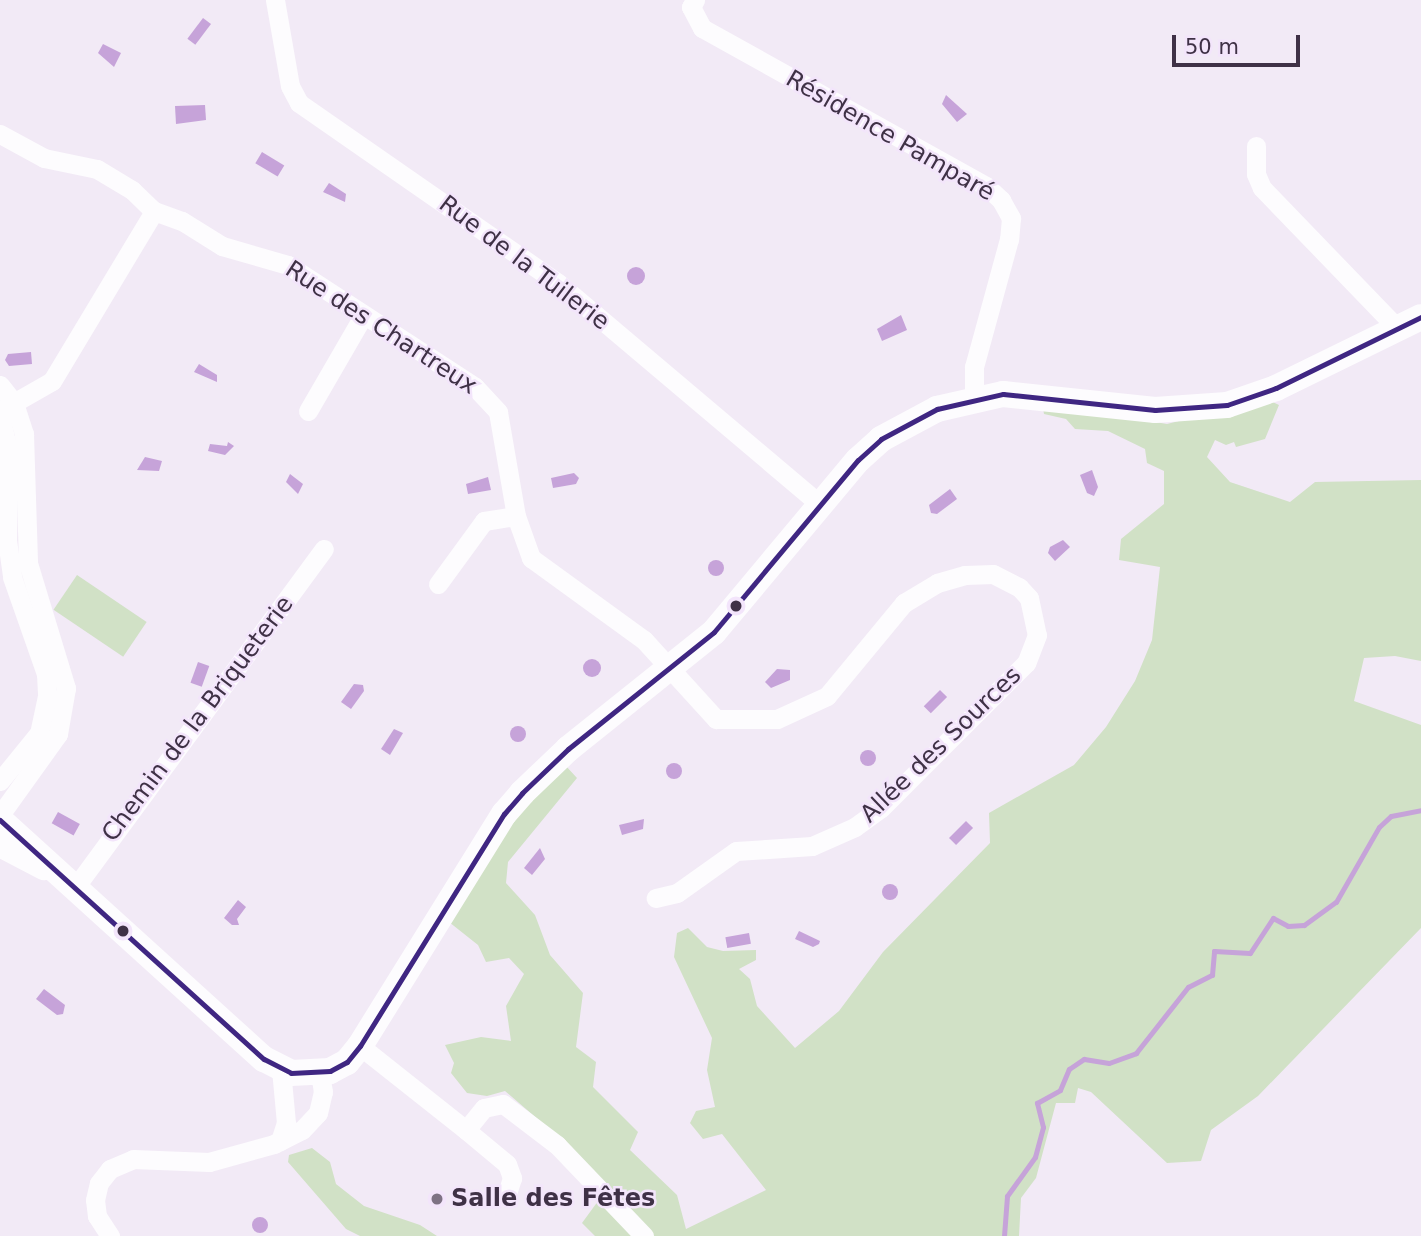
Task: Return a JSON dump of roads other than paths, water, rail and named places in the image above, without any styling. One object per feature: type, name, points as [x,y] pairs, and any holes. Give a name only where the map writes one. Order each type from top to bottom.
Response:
[{"type":"street","name":"Rue de la Tuilerie","points":[[275,0],[289,86],[299,103],[558,283],[821,505]]},
{"type":"street","name":"Résidence Pamparé","points":[[695,0],[691,8],[702,28],[986,186],[1001,200],[1011,218],[1009,239],[974,367],[974,397]]},
{"type":"street","name":"Rue des Chartreux","points":[[0,134],[44,158],[97,169],[132,190],[153,211],[182,221],[222,246],[288,265],[490,400],[502,424],[516,516],[531,558],[636,634],[671,670]]},
{"type":"street","points":[[1256,146],[1256,174],[1262,188],[1396,327]]},
{"type":"street","points":[[7,406],[45,386],[59,370],[153,211]]},
{"type":"street","points":[[308,411],[363,316]]},
{"type":"street","points":[[0,417],[8,450],[10,522],[32,584],[51,662],[65,703],[2,828],[24,837],[49,869],[281,1069],[320,1074],[347,1062],[360,1046],[504,814],[568,749],[671,670],[737,608],[821,505],[881,439],[927,414],[974,397],[1031,393],[1154,410],[1204,409],[1264,393],[1421,317]]},
{"type":"street","points":[[0,385],[26,452],[10,522]]},
{"type":"street","points":[[438,583],[484,522],[516,516]]},
{"type":"street","name":"Chemin de la Briqueterie","points":[[74,889],[324,549]]},
{"type":"street","name":"Allée des Sources","points":[[656,898],[677,893],[736,851],[812,846],[863,821],[1016,675],[1033,651],[1037,624],[1030,598],[1005,578],[979,573],[937,583],[904,603],[827,696],[797,713],[763,722],[716,719],[671,670]]},
{"type":"street","points":[[0,780],[46,737]]},
{"type":"street","points":[[360,1046],[507,1164],[512,1178],[506,1197]]},
{"type":"street","points":[[280,1141],[286,1123],[281,1069]]},
{"type":"street","points":[[110,1236],[97,1216],[95,1200],[103,1175],[116,1164],[133,1159],[209,1162],[280,1141],[302,1130],[318,1113],[323,1092],[320,1074]]},
{"type":"street","points":[[466,1130],[484,1108],[503,1104],[556,1145],[644,1236]]},
{"type":"waterway","points":[[1004,1236],[1007,1196],[1035,1157],[1043,1127],[1037,1103],[1060,1090],[1069,1069],[1084,1059],[1109,1063],[1136,1053],[1188,987],[1212,975],[1214,951],[1250,953],[1273,918],[1288,926],[1304,925],[1336,902],[1379,827],[1391,816],[1421,810]]},
{"type":"place","name":"Salle des Fêtes","points":[[437,1199]]}]
